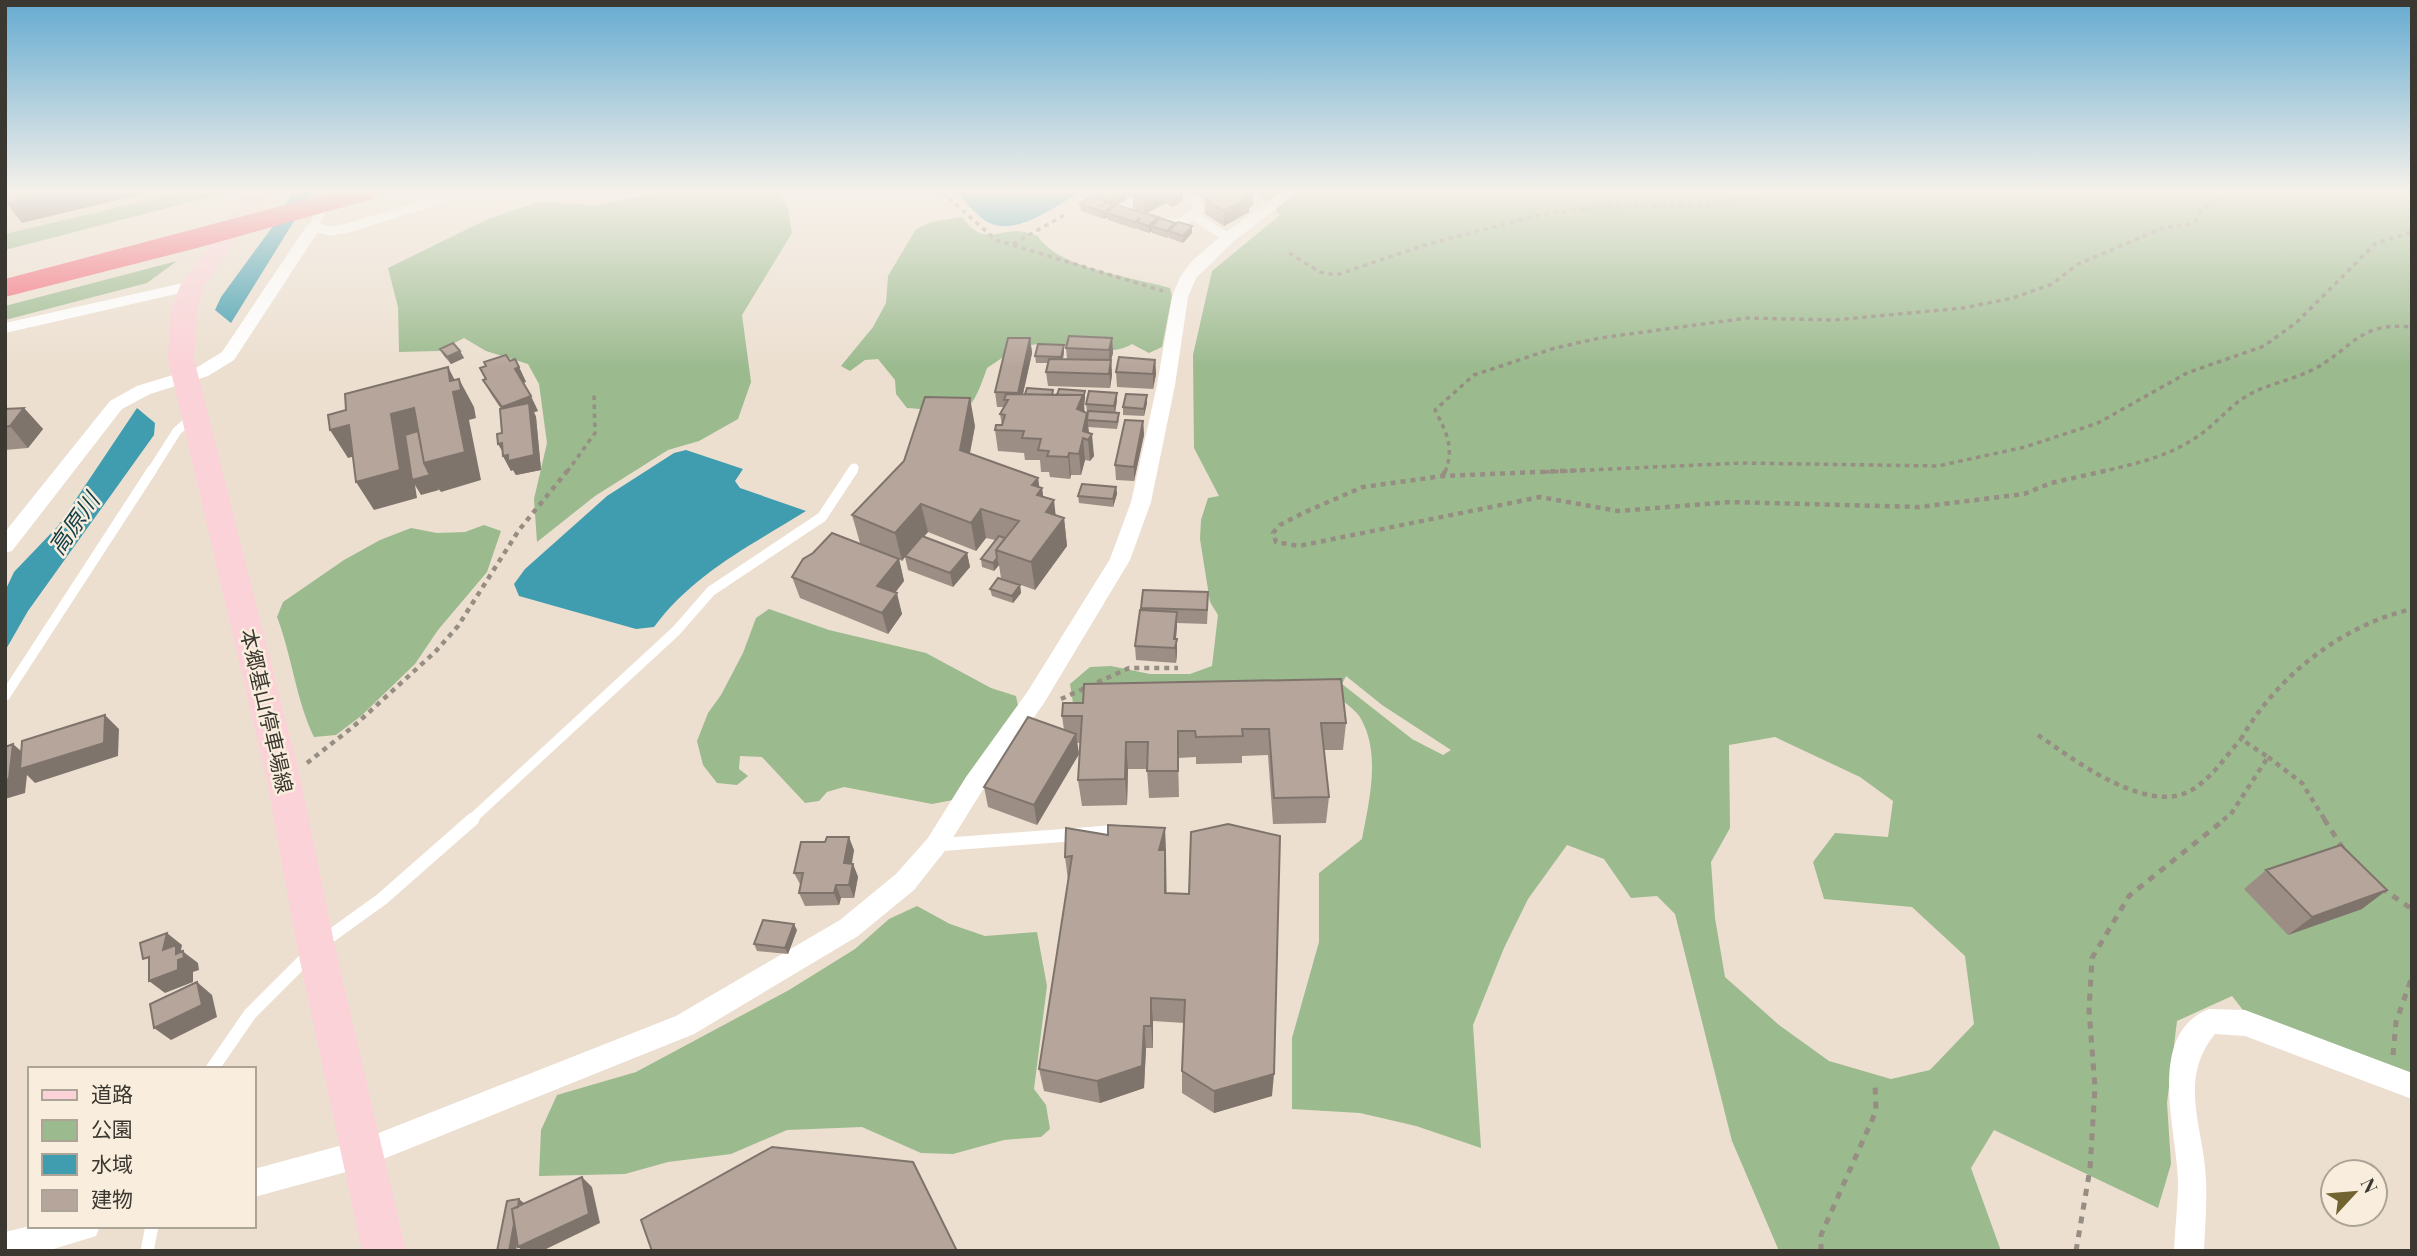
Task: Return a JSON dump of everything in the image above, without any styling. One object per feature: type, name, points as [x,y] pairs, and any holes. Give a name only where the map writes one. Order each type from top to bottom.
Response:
[{"type":"highway","points":[[5,264],[59,251]]},
{"type":"highway","points":[[5,288],[153,251]]},
{"type":"main road","name":"本郷基山停車場線","points":[[218,251],[192,286],[181,339],[184,379],[284,781],[316,947],[384,1251]]},
{"type":"street","points":[[5,546],[116,405],[130,394],[213,370],[228,356],[297,251]]},
{"type":"street","points":[[256,1182],[361,1154],[685,1025],[754,987],[849,928],[905,882],[936,845],[974,784],[1036,697],[1120,560],[1141,502],[1166,385],[1180,297],[1188,277],[1213,251]]},
{"type":"street","points":[[5,328],[192,286]]},
{"type":"street","points":[[2189,1251],[2192,1180],[2180,1083],[2189,1045],[2209,1021],[2245,1023],[2405,1083]]},
{"type":"street","points":[[5,1247],[78,1228]]},
{"type":"lane","points":[[5,696],[177,431],[194,416]]},
{"type":"lane","points":[[213,1067],[250,1014],[316,947],[382,899],[559,742],[676,631],[712,591],[822,517],[854,468]]},
{"type":"lane","points":[[936,845],[1130,830]]},
{"type":"lane","points":[[147,1251],[152,1228]]},
{"type":"path","points":[[1031,251],[1180,297]]},
{"type":"path","points":[[1289,253],[1320,272],[1336,275],[1408,251]]},
{"type":"path","points":[[1443,476],[1451,457],[1453,443],[1435,410],[1474,375],[1555,348],[1600,338],[1747,318],[1834,320],[1963,308],[2013,298],[2052,284],[2078,264],[2110,251]]},
{"type":"path","points":[[2368,251],[2297,322],[2264,346],[2187,373],[2098,423],[1958,464],[1903,467],[1742,463],[1443,476],[1363,487],[1280,525],[1273,533],[1276,542],[1299,546],[1540,497],[1618,511],[1730,502],[1919,507],[2003,498],[2152,460],[2193,440],[2244,397],[2314,369],[2347,343],[2376,328],[2393,325],[2412,327]]},
{"type":"path","points":[[284,781],[403,682],[458,626],[519,530],[590,443],[595,433],[594,394]]},
{"type":"path","points":[[2038,734],[2080,764],[2117,784],[2159,796],[2185,794],[2207,777],[2241,739],[2267,699],[2300,668],[2347,637],[2412,609]]},
{"type":"path","points":[[1036,697],[1053,701],[1072,696],[1111,674],[1129,668],[1178,668]]},
{"type":"path","points":[[2241,739],[2302,783],[2347,854]]},
{"type":"path","points":[[2076,1251],[2090,1170],[2095,1087],[2089,1010],[2092,958],[2129,896],[2231,814],[2267,757]]},
{"type":"path","points":[[2371,880],[2412,909]]},
{"type":"path","points":[[2405,1083],[2392,1052],[2396,1022],[2412,977]]},
{"type":"path","points":[[1821,1251],[1821,1236],[1875,1111],[1875,1083]]},
{"type":"green space","points":[[423,251],[781,251],[742,315],[751,382],[738,419],[699,441],[668,450],[595,496],[537,542],[534,499],[547,443],[539,384],[528,364],[486,351],[464,338],[439,351],[399,352],[398,307],[388,268]]},
{"type":"green space","points":[[903,251],[1054,251],[1079,264],[1170,288],[1172,296],[1162,347],[1149,353],[1132,344],[1109,350],[1038,344],[1025,346],[987,368],[974,400],[960,411],[951,412],[907,408],[896,394],[895,380],[878,359],[865,360],[850,371],[841,366],[873,327],[886,303],[888,276]]},
{"type":"green space","points":[[1237,251],[2412,251],[2412,1073],[2243,1010],[2232,996],[2177,1021],[2167,1103],[2171,1164],[2158,1208],[1994,1130],[1971,1168],[2001,1251],[1779,1251],[1732,1141],[1675,914],[1657,896],[1631,898],[1604,859],[1567,845],[1528,899],[1504,948],[1473,1025],[1481,1148],[1416,1126],[1360,1113],[1292,1109],[1292,1038],[1319,942],[1319,873],[1362,839],[1368,810],[1372,778],[1371,747],[1361,719],[1341,699],[1097,705],[1073,703],[1070,684],[1090,667],[1111,666],[1150,674],[1190,674],[1212,666],[1218,615],[1210,602],[1200,539],[1201,520],[1208,498],[1219,496],[1194,448],[1193,355],[1212,271]],"holes":[[[1346,676],[1382,705],[1451,750],[1443,755],[1412,739],[1342,684]],[[1775,737],[1860,777],[1893,801],[1888,837],[1835,833],[1813,862],[1824,899],[1912,907],[1965,956],[1974,1024],[1930,1070],[1891,1079],[1829,1061],[1779,1025],[1725,977],[1715,918],[1711,862],[1730,828],[1729,745]]]},
{"type":"green space","points":[[177,261],[147,283],[5,320],[5,306]]},
{"type":"green space","points":[[484,525],[501,531],[487,572],[438,630],[415,664],[361,716],[336,735],[314,737],[277,617],[283,602],[344,560],[380,540],[411,528],[437,533],[465,532]]},
{"type":"green space","points":[[769,609],[829,630],[926,653],[991,688],[1016,696],[1018,706],[953,800],[932,804],[844,787],[827,792],[819,801],[805,803],[762,757],[740,756],[739,769],[748,776],[737,785],[717,783],[703,765],[697,741],[708,713],[721,695],[743,653],[756,618]]},
{"type":"green space","points":[[917,906],[950,924],[985,936],[1037,932],[1047,986],[1034,1089],[1046,1105],[1050,1129],[1041,1137],[1004,1140],[953,1154],[921,1153],[862,1127],[787,1130],[731,1154],[668,1162],[625,1174],[539,1176],[541,1130],[557,1095],[636,1072],[789,990],[855,949],[889,919]]},
{"type":"water","points":[[255,251],[276,251],[231,323],[215,310],[221,297]]},
{"type":"water","name":"高原川","points":[[137,408],[155,423],[154,435],[28,611],[5,651],[5,591],[14,572],[58,526]]},
{"type":"water","points":[[686,450],[743,469],[735,481],[740,488],[806,511],[705,576],[670,608],[654,627],[636,629],[519,596],[514,584],[525,569],[607,496],[674,453]]},
{"type":"building","points":[[1069,336],[1112,338],[1109,350],[1066,348]]},
{"type":"building","points":[[1008,338],[1030,338],[1018,393],[995,392]]},
{"type":"building","points":[[453,343],[460,351],[447,357],[440,349]]},
{"type":"building","points":[[1038,344],[1064,345],[1061,357],[1035,356]]},
{"type":"building","points":[[506,355],[510,361],[515,359],[519,367],[515,369],[531,396],[502,407],[483,380],[486,379],[480,368],[486,366],[484,362]]},
{"type":"building","points":[[1119,357],[1155,360],[1153,374],[1116,372]]},
{"type":"building","points":[[1049,359],[1111,360],[1109,374],[1046,372]]},
{"type":"building","points":[[448,367],[450,381],[459,379],[461,390],[453,392],[465,452],[424,463],[414,408],[391,414],[400,470],[356,482],[349,425],[330,430],[328,415],[346,410],[345,394]]},
{"type":"building","points":[[1027,388],[1053,390],[1052,395],[1025,394]]},
{"type":"building","points":[[1059,389],[1085,391],[1083,398],[1083,395],[1057,395]]},
{"type":"building","points":[[1089,391],[1117,393],[1114,406],[1086,404]]},
{"type":"building","points":[[1006,394],[1083,395],[1077,409],[1087,413],[1083,431],[1092,434],[1088,440],[1083,438],[1079,454],[1069,453],[1068,457],[1047,456],[1049,451],[1038,450],[1041,439],[1022,438],[1024,431],[995,430],[996,425],[1002,425],[1005,415],[1000,414],[1008,400],[1004,400]]},
{"type":"building","points":[[1126,394],[1147,395],[1144,409],[1123,407]]},
{"type":"building","points":[[925,397],[970,398],[960,450],[1038,478],[1032,485],[1042,488],[1037,495],[1054,500],[1046,512],[1064,518],[1031,562],[996,550],[1019,521],[981,509],[971,523],[921,504],[895,533],[852,515],[904,461]]},
{"type":"building","points":[[529,403],[534,455],[508,461],[508,455],[503,456],[502,443],[498,444],[497,434],[502,433],[500,409]]},
{"type":"building","points":[[24,408],[10,426],[5,427],[5,409]]},
{"type":"building","points":[[1088,411],[1119,413],[1117,422],[1087,420]]},
{"type":"building","points":[[1125,420],[1143,421],[1134,467],[1115,465]]},
{"type":"building","points":[[418,431],[424,463],[430,475],[412,480],[405,435]]},
{"type":"building","points":[[1082,484],[1116,487],[1113,499],[1078,496]]},
{"type":"building","points":[[832,533],[899,559],[877,586],[897,593],[882,613],[792,577],[803,559],[813,553]]},
{"type":"building","points":[[922,536],[967,553],[950,573],[905,556]]},
{"type":"building","points":[[999,536],[1005,538],[996,550],[997,558],[993,563],[981,559]]},
{"type":"building","points":[[998,578],[1020,585],[1012,596],[990,589]]},
{"type":"building","points":[[1143,590],[1208,592],[1207,610],[1141,608]]},
{"type":"building","points":[[1140,610],[1177,612],[1175,648],[1135,646]]},
{"type":"building","points":[[1341,679],[1346,723],[1321,723],[1329,797],[1274,798],[1269,729],[1242,729],[1243,736],[1196,737],[1195,731],[1178,731],[1178,771],[1147,771],[1148,742],[1126,742],[1125,779],[1078,780],[1082,716],[1062,716],[1063,703],[1083,703],[1084,684]]},
{"type":"building","points":[[105,715],[104,743],[20,769],[22,741]]},
{"type":"building","points":[[1028,717],[1076,734],[1034,805],[984,787]]},
{"type":"building","points":[[13,744],[9,779],[5,780],[5,747]]},
{"type":"building","points":[[1228,824],[1280,836],[1274,1074],[1214,1091],[1182,1071],[1185,1000],[1151,998],[1151,1026],[1144,1026],[1142,1066],[1097,1081],[1039,1069],[1072,856],[1065,857],[1066,828],[1108,835],[1108,825],[1165,828],[1159,850],[1165,850],[1165,893],[1189,894],[1191,832]]},
{"type":"building","points":[[827,837],[849,837],[844,863],[853,864],[849,885],[836,885],[834,893],[799,893],[803,873],[794,873],[801,842],[825,842]]},
{"type":"building","points":[[2341,845],[2387,890],[2312,917],[2266,870]]},
{"type":"building","points":[[763,920],[794,924],[785,948],[754,944]]},
{"type":"building","points":[[167,933],[163,950],[176,945],[176,954],[183,951],[184,958],[178,960],[178,970],[149,981],[149,957],[143,959],[140,943]]},
{"type":"building","points":[[197,982],[202,1005],[154,1028],[150,1004]]},
{"type":"building","points":[[772,1147],[913,1162],[957,1251],[652,1251],[641,1220]]},
{"type":"building","points":[[582,1177],[589,1214],[518,1247],[512,1209]]},
{"type":"building","points":[[519,1199],[518,1207],[512,1209],[514,1224],[509,1251],[497,1251],[507,1201]]}]
